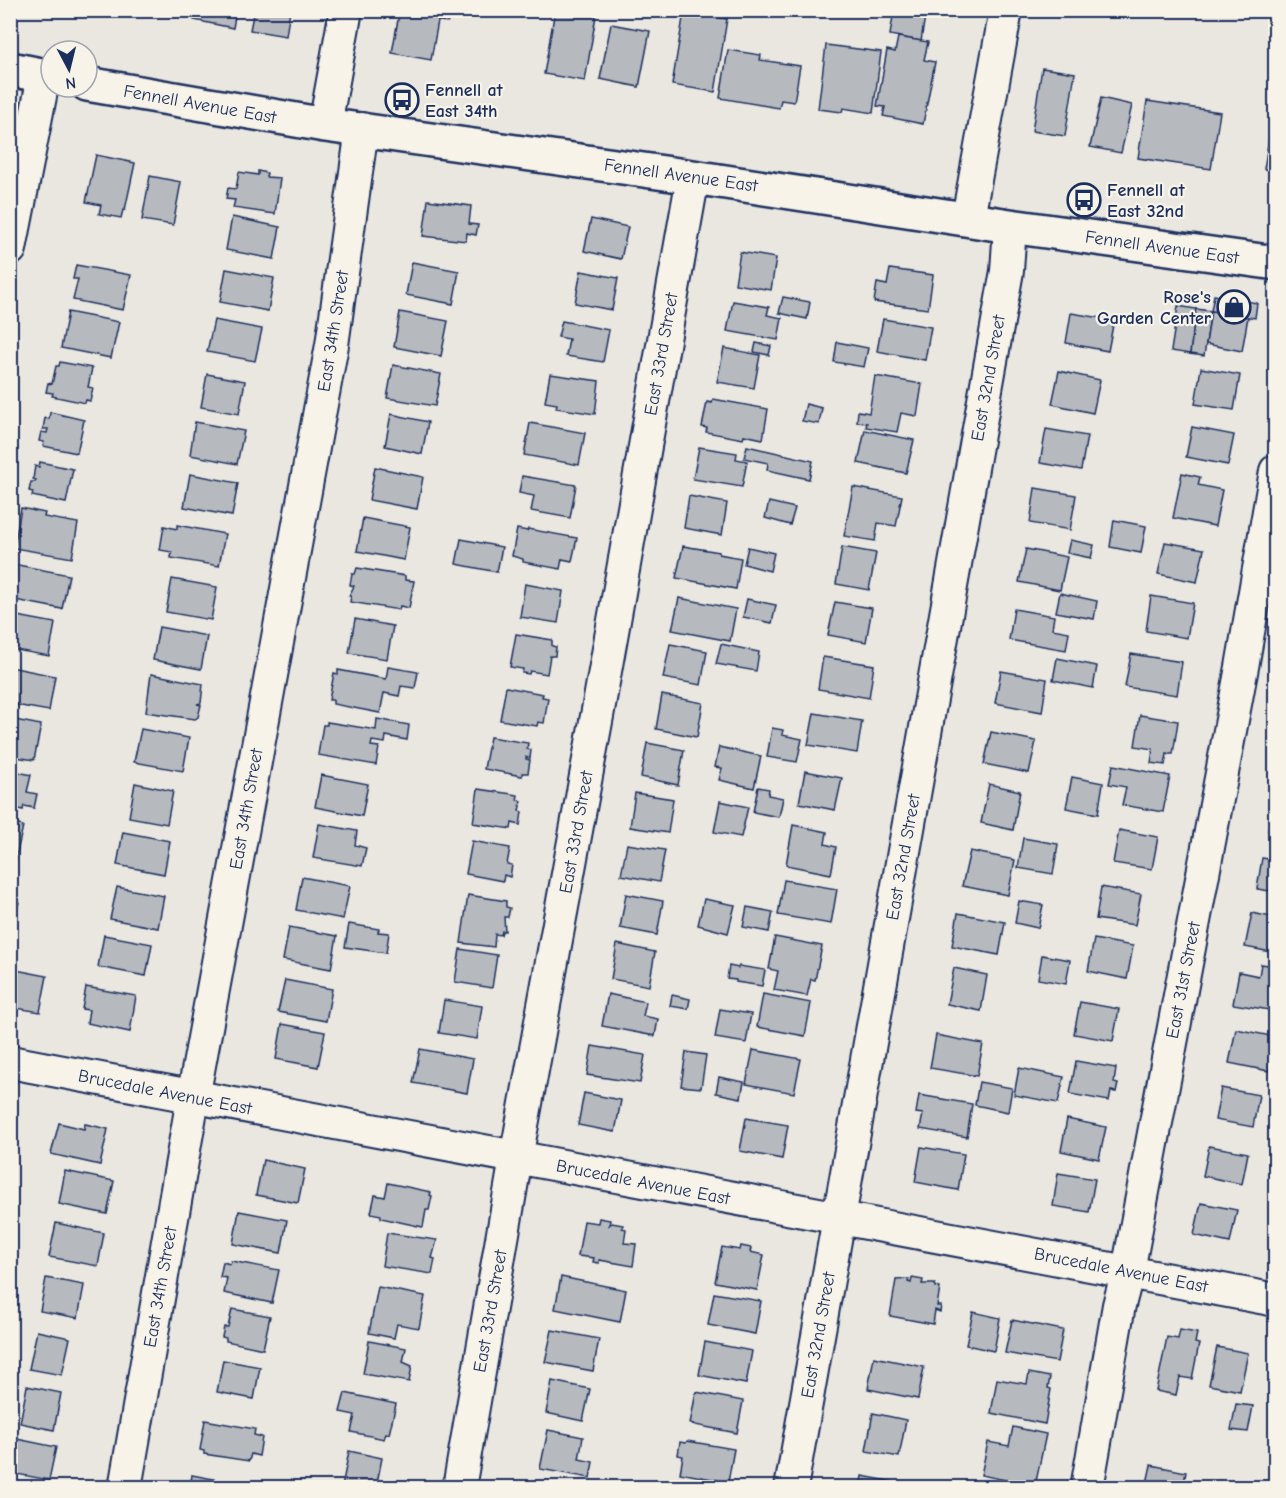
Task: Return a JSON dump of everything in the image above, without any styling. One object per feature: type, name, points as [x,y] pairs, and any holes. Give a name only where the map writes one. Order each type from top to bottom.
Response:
[{"type":"main road","points":[[10,69],[39,75]]},
{"type":"main road","name":"Fennell Avenue East","points":[[99,86],[325,125],[1275,263]]},
{"type":"street","points":[[325,125],[346,10]]},
{"type":"street","points":[[968,218],[1006,10]]},
{"type":"street","points":[[10,249],[43,99]]},
{"type":"street","name":"East 34th Street","points":[[124,1488],[193,1098],[332,345],[362,129]]},
{"type":"street","name":"East 33rd Street","points":[[459,1488],[516,1158],[693,177]]},
{"type":"street","name":"East 32nd Street","points":[[791,1488],[1005,283],[1010,226]]},
{"type":"street","name":"East 31st Street","points":[[1087,1488],[1119,1305],[1128,1271],[1240,679],[1275,471]]},
{"type":"street","name":"Brucedale Avenue East","points":[[10,1062],[1275,1300]]},
{"type":"building","points":[[141,10],[177,10],[176,17]]},
{"type":"building","points":[[195,10],[236,10],[233,28],[194,20]]},
{"type":"building","points":[[254,10],[290,10],[286,36],[250,30]]},
{"type":"building","points":[[395,10],[450,10],[448,22],[438,21],[431,60],[392,53],[399,14],[395,13]]},
{"type":"building","points":[[555,10],[596,16],[585,81],[544,74]]},
{"type":"building","points":[[693,10],[729,10],[727,19],[693,13]]},
{"type":"building","points":[[894,10],[926,10],[921,41],[890,35]]},
{"type":"building","points":[[684,12],[727,19],[715,92],[672,85]]},
{"type":"building","points":[[611,24],[650,31],[639,87],[600,79]]},
{"type":"building","points":[[898,37],[928,42],[924,60],[935,62],[923,124],[883,116],[885,107],[877,106],[887,50],[895,52]]},
{"type":"building","points":[[826,45],[881,52],[873,113],[843,108],[842,112],[818,109]]},
{"type":"building","points":[[728,50],[761,55],[760,60],[800,66],[794,102],[781,100],[779,108],[720,98]]},
{"type":"building","points":[[1042,68],[1075,73],[1065,136],[1032,131]]},
{"type":"building","points":[[1101,98],[1132,105],[1121,153],[1090,147]]},
{"type":"building","points":[[1147,101],[1220,112],[1211,169],[1138,158]]},
{"type":"building","points":[[1276,134],[1276,180],[1269,179],[1271,170],[1264,169],[1269,138],[1275,139]]},
{"type":"building","points":[[96,155],[135,163],[125,210],[121,218],[99,214],[101,205],[86,202]]},
{"type":"building","points":[[258,171],[267,173],[266,177],[280,178],[275,214],[233,208],[235,200],[226,199],[228,188],[236,189],[239,172],[258,175]]},
{"type":"building","points":[[150,176],[181,182],[173,225],[142,220]]},
{"type":"building","points":[[428,200],[471,206],[469,224],[478,225],[476,235],[467,233],[466,241],[423,236]]},
{"type":"building","points":[[232,217],[280,227],[274,259],[226,250]]},
{"type":"building","points":[[591,219],[628,227],[621,259],[584,251]]},
{"type":"building","points":[[740,252],[776,258],[771,290],[735,284]]},
{"type":"building","points":[[412,262],[459,271],[453,304],[406,295]]},
{"type":"building","points":[[76,265],[131,275],[123,310],[73,300],[78,279],[73,279]]},
{"type":"building","points":[[226,269],[274,278],[268,311],[220,302]]},
{"type":"building","points":[[890,269],[933,275],[928,309],[874,302],[877,283],[887,285]]},
{"type":"building","points":[[581,271],[618,278],[612,310],[575,303]]},
{"type":"building","name":"Rose's Garden Center","points":[[1214,295],[1257,303],[1255,318],[1211,311]]},
{"type":"building","points":[[783,297],[810,302],[807,319],[779,313]]},
{"type":"building","points":[[733,301],[769,307],[767,315],[782,318],[778,340],[727,331]]},
{"type":"building","points":[[1178,306],[1196,309],[1190,354],[1171,351]]},
{"type":"building","points":[[1196,309],[1211,311],[1204,356],[1190,354]]},
{"type":"building","points":[[1211,311],[1248,317],[1242,351],[1206,344]]},
{"type":"building","points":[[68,312],[119,322],[111,358],[61,348]]},
{"type":"building","points":[[400,312],[448,321],[441,356],[394,347]]},
{"type":"building","points":[[1071,313],[1114,320],[1108,351],[1066,343]]},
{"type":"building","points":[[883,319],[931,327],[925,360],[877,351]]},
{"type":"building","points":[[214,320],[262,329],[255,361],[207,352]]},
{"type":"building","points":[[562,321],[609,330],[603,362],[566,356],[569,339],[558,337]]},
{"type":"building","points":[[837,342],[868,348],[864,367],[834,362]]},
{"type":"building","points":[[756,343],[771,346],[769,355],[754,352]]},
{"type":"building","points":[[724,348],[760,355],[754,388],[717,382]]},
{"type":"building","points":[[60,362],[92,368],[88,387],[93,388],[90,401],[86,400],[85,403],[52,396],[53,393],[46,392],[48,383],[52,384],[56,366],[59,366]]},
{"type":"building","points":[[393,365],[441,374],[435,406],[387,398]]},
{"type":"building","points":[[1201,368],[1240,375],[1234,410],[1195,404]]},
{"type":"building","points":[[1059,371],[1100,380],[1093,413],[1052,404]]},
{"type":"building","points":[[207,374],[245,381],[239,414],[201,407]]},
{"type":"building","points":[[550,374],[599,381],[595,414],[556,408],[557,404],[545,402]]},
{"type":"building","points":[[875,376],[922,384],[917,416],[901,413],[897,432],[866,427],[867,423],[857,422],[858,411],[869,413]]},
{"type":"building","points":[[713,399],[768,409],[763,439],[744,435],[743,439],[706,432],[707,428],[702,427],[707,402],[712,403]]},
{"type":"building","points":[[806,404],[822,408],[819,424],[802,421]]},
{"type":"building","points":[[50,412],[84,420],[77,453],[43,446],[44,442],[39,441],[41,432],[47,433],[48,429],[43,429],[45,418],[49,419]]},
{"type":"building","points":[[391,414],[428,422],[422,454],[385,446]]},
{"type":"building","points":[[195,422],[244,431],[237,464],[190,455]]},
{"type":"building","points":[[530,423],[585,433],[579,465],[524,455]]},
{"type":"building","points":[[1192,427],[1234,435],[1228,465],[1186,457]]},
{"type":"building","points":[[1046,429],[1087,436],[1081,470],[1040,463]]},
{"type":"building","points":[[865,430],[914,440],[906,473],[858,463]]},
{"type":"building","points":[[747,446],[813,461],[809,479],[767,470],[768,463],[744,458]]},
{"type":"building","points":[[699,447],[737,453],[736,459],[747,461],[742,487],[693,479]]},
{"type":"building","points":[[40,462],[73,469],[66,503],[32,496],[33,492],[29,491],[31,482],[36,480],[33,479],[35,466],[39,467]]},
{"type":"building","points":[[375,467],[423,477],[417,509],[369,500]]},
{"type":"building","points":[[1182,473],[1200,477],[1198,485],[1222,490],[1215,526],[1173,518]]},
{"type":"building","points":[[190,474],[238,483],[232,516],[184,507]]},
{"type":"building","points":[[522,476],[576,485],[570,518],[531,511],[534,496],[519,493]]},
{"type":"building","points":[[853,487],[902,496],[896,526],[878,523],[875,541],[844,536]]},
{"type":"building","points":[[1035,488],[1076,495],[1070,530],[1030,523]]},
{"type":"building","points":[[689,496],[727,503],[722,535],[684,528]]},
{"type":"building","points":[[769,502],[795,508],[790,525],[765,518]]},
{"type":"building","points":[[21,508],[45,513],[44,517],[78,523],[72,558],[14,548]]},
{"type":"building","points":[[363,518],[410,527],[404,560],[357,551]]},
{"type":"building","points":[[1114,520],[1146,526],[1141,553],[1110,547]]},
{"type":"building","points":[[177,525],[225,534],[219,566],[171,558],[172,552],[160,550],[164,526],[177,529]]},
{"type":"building","points":[[517,529],[577,538],[572,561],[562,559],[560,569],[523,562],[523,559],[512,556]]},
{"type":"building","points":[[461,539],[502,547],[497,572],[456,564]]},
{"type":"building","points":[[1070,540],[1094,545],[1091,558],[1067,553]]},
{"type":"building","points":[[1165,542],[1204,549],[1197,582],[1158,574]]},
{"type":"building","points":[[683,546],[741,558],[736,589],[676,578]]},
{"type":"building","points":[[748,547],[774,553],[770,571],[744,564]]},
{"type":"building","points":[[842,547],[876,553],[869,590],[836,584]]},
{"type":"building","points":[[1026,549],[1067,557],[1060,590],[1019,582]]},
{"type":"building","points":[[13,564],[69,575],[62,609],[10,599],[10,576]]},
{"type":"building","points":[[357,568],[405,576],[405,580],[414,581],[409,608],[400,606],[399,610],[350,602],[351,596],[349,596],[354,586],[350,585],[352,574],[355,574]]},
{"type":"building","points":[[172,579],[217,587],[211,620],[166,612]]},
{"type":"building","points":[[525,584],[563,591],[558,623],[520,617]]},
{"type":"building","points":[[1060,593],[1097,601],[1094,619],[1056,612]]},
{"type":"building","points":[[1151,596],[1193,603],[1187,638],[1146,631]]},
{"type":"building","points":[[679,598],[736,609],[730,641],[672,630]]},
{"type":"building","points":[[747,599],[776,605],[772,623],[743,617]]},
{"type":"building","points":[[835,602],[872,608],[866,642],[828,635]]},
{"type":"building","points":[[1014,609],[1054,616],[1052,629],[1069,632],[1066,650],[1009,640]]},
{"type":"building","points":[[12,615],[55,623],[49,656],[10,649]]},
{"type":"building","points":[[355,619],[393,626],[387,659],[349,653]]},
{"type":"building","points":[[159,627],[207,636],[201,669],[153,660]]},
{"type":"building","points":[[516,634],[552,640],[552,646],[556,647],[555,656],[550,656],[547,674],[530,671],[529,674],[522,673],[523,669],[510,667]]},
{"type":"building","points":[[670,644],[707,651],[701,685],[663,678]]},
{"type":"building","points":[[721,644],[759,652],[756,671],[716,664]]},
{"type":"building","points":[[1131,654],[1182,662],[1177,695],[1125,687]]},
{"type":"building","points":[[823,657],[874,665],[869,698],[818,689]]},
{"type":"building","points":[[1057,658],[1097,666],[1093,688],[1053,680]]},
{"type":"building","points":[[10,667],[55,676],[49,711],[10,704]]},
{"type":"building","points":[[388,667],[418,672],[415,688],[401,686],[399,696],[384,693],[380,713],[333,704],[333,700],[329,700],[334,673],[338,674],[338,670],[386,679]]},
{"type":"building","points":[[1001,671],[1047,679],[1042,712],[995,703]]},
{"type":"building","points":[[151,674],[203,684],[201,703],[197,704],[201,705],[198,717],[195,719],[146,712]]},
{"type":"building","points":[[506,687],[543,694],[542,697],[548,698],[544,723],[538,722],[537,726],[500,720]]},
{"type":"building","points":[[662,695],[703,703],[697,737],[656,729]]},
{"type":"building","points":[[814,713],[862,721],[857,753],[808,745]]},
{"type":"building","points":[[1140,715],[1178,721],[1173,754],[1167,754],[1165,765],[1151,763],[1153,749],[1135,746]]},
{"type":"building","points":[[10,719],[41,725],[34,760],[10,756]]},
{"type":"building","points":[[377,719],[409,725],[407,740],[386,736],[385,743],[372,741],[371,746],[379,747],[376,765],[318,755],[323,725],[327,725],[327,722],[376,730]]},
{"type":"building","points":[[772,728],[783,730],[782,735],[802,739],[797,762],[767,757]]},
{"type":"building","points":[[141,729],[189,738],[183,771],[134,762]]},
{"type":"building","points":[[991,732],[1036,741],[1029,773],[984,764]]},
{"type":"building","points":[[490,737],[528,743],[527,749],[531,750],[530,758],[526,757],[530,760],[528,773],[522,773],[522,776],[484,769]]},
{"type":"building","points":[[647,743],[684,750],[678,785],[641,777]]},
{"type":"building","points":[[719,747],[761,756],[754,788],[719,780],[722,768],[715,767]]},
{"type":"building","points":[[1113,765],[1170,776],[1163,812],[1122,805],[1126,787],[1109,784]]},
{"type":"building","points":[[10,770],[31,775],[27,792],[37,794],[34,808],[24,806],[23,810],[10,807]]},
{"type":"building","points":[[805,771],[842,778],[835,810],[799,803]]},
{"type":"building","points":[[321,775],[368,784],[362,816],[315,807]]},
{"type":"building","points":[[1072,777],[1103,783],[1098,814],[1066,808]]},
{"type":"building","points":[[135,783],[173,791],[167,824],[129,817]]},
{"type":"building","points":[[989,784],[1020,791],[1013,830],[981,823]]},
{"type":"building","points":[[758,787],[769,789],[768,795],[783,798],[779,817],[753,812]]},
{"type":"building","points":[[478,789],[518,795],[517,800],[521,801],[519,811],[522,812],[520,825],[512,823],[511,829],[473,823]]},
{"type":"building","points":[[635,793],[673,799],[668,833],[630,827]]},
{"type":"building","points":[[1272,799],[1276,799],[1276,832],[1268,831]]},
{"type":"building","points":[[720,801],[748,807],[741,837],[714,832]]},
{"type":"building","points":[[10,823],[23,826],[15,862],[10,861]]},
{"type":"building","points":[[319,824],[357,831],[355,845],[366,848],[362,866],[313,858]]},
{"type":"building","points":[[793,825],[827,832],[825,844],[836,847],[831,874],[786,865]]},
{"type":"building","points":[[1119,830],[1158,837],[1152,869],[1113,863]]},
{"type":"building","points":[[123,832],[170,841],[164,874],[117,865]]},
{"type":"building","points":[[1023,838],[1058,844],[1053,874],[1018,868]]},
{"type":"building","points":[[472,841],[510,848],[507,864],[512,865],[510,877],[504,875],[503,881],[466,874]]},
{"type":"building","points":[[627,844],[665,850],[659,882],[621,875]]},
{"type":"building","points":[[970,851],[1015,860],[1008,895],[962,886]]},
{"type":"building","points":[[1262,858],[1276,860],[1276,892],[1257,889]]},
{"type":"building","points":[[302,877],[350,886],[343,919],[296,910]]},
{"type":"building","points":[[784,880],[837,889],[831,924],[778,915]]},
{"type":"building","points":[[117,887],[164,896],[158,928],[110,919]]},
{"type":"building","points":[[1101,887],[1141,894],[1135,925],[1096,919]]},
{"type":"building","points":[[626,894],[663,901],[657,935],[620,928]]},
{"type":"building","points":[[468,895],[506,901],[506,907],[510,908],[508,917],[504,917],[505,931],[502,931],[501,935],[495,934],[494,947],[461,943]]},
{"type":"building","points":[[704,899],[735,905],[728,933],[698,925]]},
{"type":"building","points":[[10,900],[19,902],[15,916],[10,915]]},
{"type":"building","points":[[1019,901],[1043,905],[1038,928],[1015,923]]},
{"type":"building","points":[[747,907],[773,912],[769,932],[743,927]]},
{"type":"building","points":[[958,913],[1005,922],[999,955],[952,946]]},
{"type":"building","points":[[1252,913],[1276,918],[1276,953],[1245,947]]},
{"type":"building","points":[[349,924],[389,933],[386,953],[345,947]]},
{"type":"building","points":[[289,927],[337,936],[331,969],[283,960]]},
{"type":"building","points":[[104,935],[152,944],[146,976],[98,967]]},
{"type":"building","points":[[775,937],[822,946],[815,980],[811,979],[807,996],[774,990],[778,971],[769,969]]},
{"type":"building","points":[[1094,939],[1133,946],[1127,979],[1088,971]]},
{"type":"building","points":[[617,944],[655,952],[649,986],[611,979]]},
{"type":"building","points":[[460,949],[497,955],[492,988],[455,982]]},
{"type":"building","points":[[1042,955],[1070,960],[1066,984],[1038,979]]},
{"type":"building","points":[[1261,964],[1276,966],[1276,1011],[1233,1004],[1239,972],[1259,976]]},
{"type":"building","points":[[729,966],[765,970],[762,986],[727,979]]},
{"type":"building","points":[[954,968],[987,975],[981,1011],[947,1004]]},
{"type":"building","points":[[16,970],[47,976],[40,1012],[10,1007]]},
{"type":"building","points":[[285,980],[332,989],[326,1021],[278,1012]]},
{"type":"building","points":[[86,987],[136,996],[130,1032],[87,1023],[89,1010],[82,1009]]},
{"type":"building","points":[[608,994],[646,1002],[643,1016],[658,1019],[655,1036],[602,1026]]},
{"type":"building","points":[[763,994],[811,1003],[805,1036],[757,1027]]},
{"type":"building","points":[[672,995],[690,999],[688,1009],[670,1006]]},
{"type":"building","points":[[444,1000],[482,1006],[477,1039],[439,1033]]},
{"type":"building","points":[[1080,1002],[1119,1009],[1113,1041],[1074,1034]]},
{"type":"building","points":[[720,1009],[751,1014],[746,1043],[715,1038]]},
{"type":"building","points":[[282,1024],[325,1032],[318,1067],[276,1059]]},
{"type":"building","points":[[1236,1029],[1276,1037],[1276,1068],[1270,1067],[1269,1071],[1229,1063]]},
{"type":"building","points":[[936,1035],[983,1044],[977,1076],[930,1068]]},
{"type":"building","points":[[592,1046],[645,1055],[640,1083],[587,1075]]},
{"type":"building","points":[[420,1049],[473,1059],[467,1093],[413,1083]]},
{"type":"building","points":[[753,1050],[801,1059],[794,1093],[746,1084]]},
{"type":"building","points":[[686,1052],[706,1055],[701,1088],[681,1086]]},
{"type":"building","points":[[1076,1061],[1116,1068],[1114,1083],[1118,1084],[1116,1092],[1111,1091],[1109,1101],[1070,1094]]},
{"type":"building","points":[[1019,1068],[1064,1077],[1058,1103],[1014,1095]]},
{"type":"building","points":[[719,1077],[744,1082],[741,1098],[716,1093]]},
{"type":"building","points":[[979,1082],[1012,1088],[1008,1112],[975,1105]]},
{"type":"building","points":[[1221,1088],[1259,1095],[1253,1127],[1215,1120]]},
{"type":"building","points":[[584,1093],[621,1100],[615,1132],[578,1125]]},
{"type":"building","points":[[919,1095],[972,1104],[967,1137],[920,1129],[923,1114],[916,1113]]},
{"type":"building","points":[[746,1118],[788,1125],[782,1159],[740,1151]]},
{"type":"building","points":[[1067,1119],[1106,1127],[1099,1159],[1061,1151]]},
{"type":"building","points":[[59,1123],[84,1129],[85,1124],[108,1129],[100,1165],[51,1154]]},
{"type":"building","points":[[1209,1146],[1248,1153],[1242,1184],[1203,1176]]},
{"type":"building","points":[[921,1147],[964,1154],[958,1190],[915,1182]]},
{"type":"building","points":[[263,1160],[305,1169],[298,1203],[256,1195]]},
{"type":"building","points":[[65,1171],[114,1181],[107,1214],[59,1204]]},
{"type":"building","points":[[1058,1173],[1095,1179],[1089,1212],[1053,1206]]},
{"type":"building","points":[[388,1183],[431,1192],[429,1210],[426,1210],[423,1227],[381,1218],[381,1215],[371,1213],[375,1195],[385,1197]]},
{"type":"building","points":[[1201,1203],[1237,1210],[1230,1243],[1194,1235]]},
{"type":"building","points":[[239,1211],[287,1220],[281,1253],[233,1244]]},
{"type":"building","points":[[599,1218],[610,1220],[609,1225],[612,1223],[623,1225],[622,1228],[626,1229],[624,1243],[636,1244],[633,1266],[599,1260],[599,1263],[593,1262],[594,1258],[578,1256],[584,1221],[598,1223]]},
{"type":"building","points":[[56,1223],[104,1233],[98,1266],[49,1257]]},
{"type":"building","points":[[387,1233],[437,1240],[432,1258],[435,1259],[432,1274],[382,1266]]},
{"type":"building","points":[[741,1246],[751,1248],[750,1252],[764,1255],[757,1290],[715,1282],[722,1247],[740,1250]]},
{"type":"building","points":[[231,1261],[279,1270],[272,1303],[224,1293],[227,1278],[220,1277],[223,1262],[230,1264]]},
{"type":"building","points":[[561,1277],[626,1290],[620,1322],[555,1309]]},
{"type":"building","points":[[46,1278],[84,1285],[78,1318],[40,1311]]},
{"type":"building","points":[[912,1278],[923,1280],[922,1284],[935,1284],[935,1287],[940,1288],[937,1306],[941,1306],[940,1312],[935,1310],[933,1324],[890,1316],[896,1280],[909,1279],[908,1282],[911,1283]]},
{"type":"building","points":[[378,1287],[425,1296],[419,1328],[397,1324],[394,1338],[369,1333]]},
{"type":"building","points":[[714,1293],[761,1301],[755,1334],[708,1325]]},
{"type":"building","points":[[232,1309],[270,1316],[263,1349],[226,1341],[226,1338],[222,1337],[224,1327],[228,1327]]},
{"type":"building","points":[[973,1312],[1000,1318],[994,1351],[966,1345]]},
{"type":"building","points":[[1012,1320],[1063,1330],[1057,1362],[1005,1353]]},
{"type":"building","points":[[552,1330],[599,1339],[593,1371],[545,1362]]},
{"type":"building","points":[[1180,1330],[1197,1333],[1195,1343],[1199,1344],[1192,1379],[1180,1377],[1176,1395],[1156,1391],[1167,1337],[1178,1339]]},
{"type":"building","points":[[37,1331],[70,1338],[62,1375],[29,1369]]},
{"type":"building","points":[[369,1341],[406,1348],[403,1362],[412,1366],[409,1382],[363,1374]]},
{"type":"building","points":[[705,1342],[752,1351],[746,1384],[699,1375]]},
{"type":"building","points":[[1217,1347],[1248,1353],[1240,1391],[1209,1385]]},
{"type":"building","points":[[874,1357],[924,1367],[918,1399],[868,1389]]},
{"type":"building","points":[[223,1360],[260,1367],[254,1399],[217,1392]]},
{"type":"building","points":[[1029,1373],[1050,1377],[1048,1388],[1051,1389],[1045,1424],[991,1413],[997,1379],[1027,1384]]},
{"type":"building","points":[[552,1381],[590,1389],[583,1421],[546,1413]]},
{"type":"building","points":[[27,1386],[61,1393],[54,1430],[20,1423]]},
{"type":"building","points":[[696,1392],[743,1401],[737,1433],[690,1424]]},
{"type":"building","points":[[345,1393],[396,1404],[389,1434],[386,1433],[384,1439],[351,1432],[355,1415],[340,1412]]},
{"type":"building","points":[[1236,1404],[1253,1406],[1248,1432],[1231,1430]]},
{"type":"building","points":[[873,1413],[906,1420],[899,1457],[866,1451]]},
{"type":"building","points":[[205,1420],[255,1429],[254,1435],[262,1437],[259,1456],[251,1454],[249,1461],[204,1454],[204,1451],[200,1450]]},
{"type":"building","points":[[1013,1427],[1046,1434],[1035,1486],[981,1475],[988,1442],[1009,1446]]},
{"type":"building","points":[[548,1430],[583,1437],[579,1459],[593,1462],[590,1478],[540,1469]]},
{"type":"building","points":[[17,1439],[56,1447],[49,1480],[11,1473]]},
{"type":"building","points":[[687,1441],[734,1449],[728,1482],[680,1473],[683,1456],[678,1455],[680,1442],[686,1443]]},
{"type":"building","points":[[349,1451],[382,1458],[376,1488],[342,1487]]},
{"type":"building","points":[[1151,1465],[1186,1472],[1183,1488],[1146,1488]]},
{"type":"building","points":[[192,1475],[240,1484],[239,1488],[190,1488]]},
{"type":"building","points":[[862,1476],[895,1482],[894,1488],[860,1488]]},
{"type":"place","name":"Fennell at East 34th","points":[[402,100]]},
{"type":"place","name":"Fennell at East 32nd","points":[[1084,200]]},
{"type":"place","name":"Rose's Garden Center","points":[[1234,307]]}]
